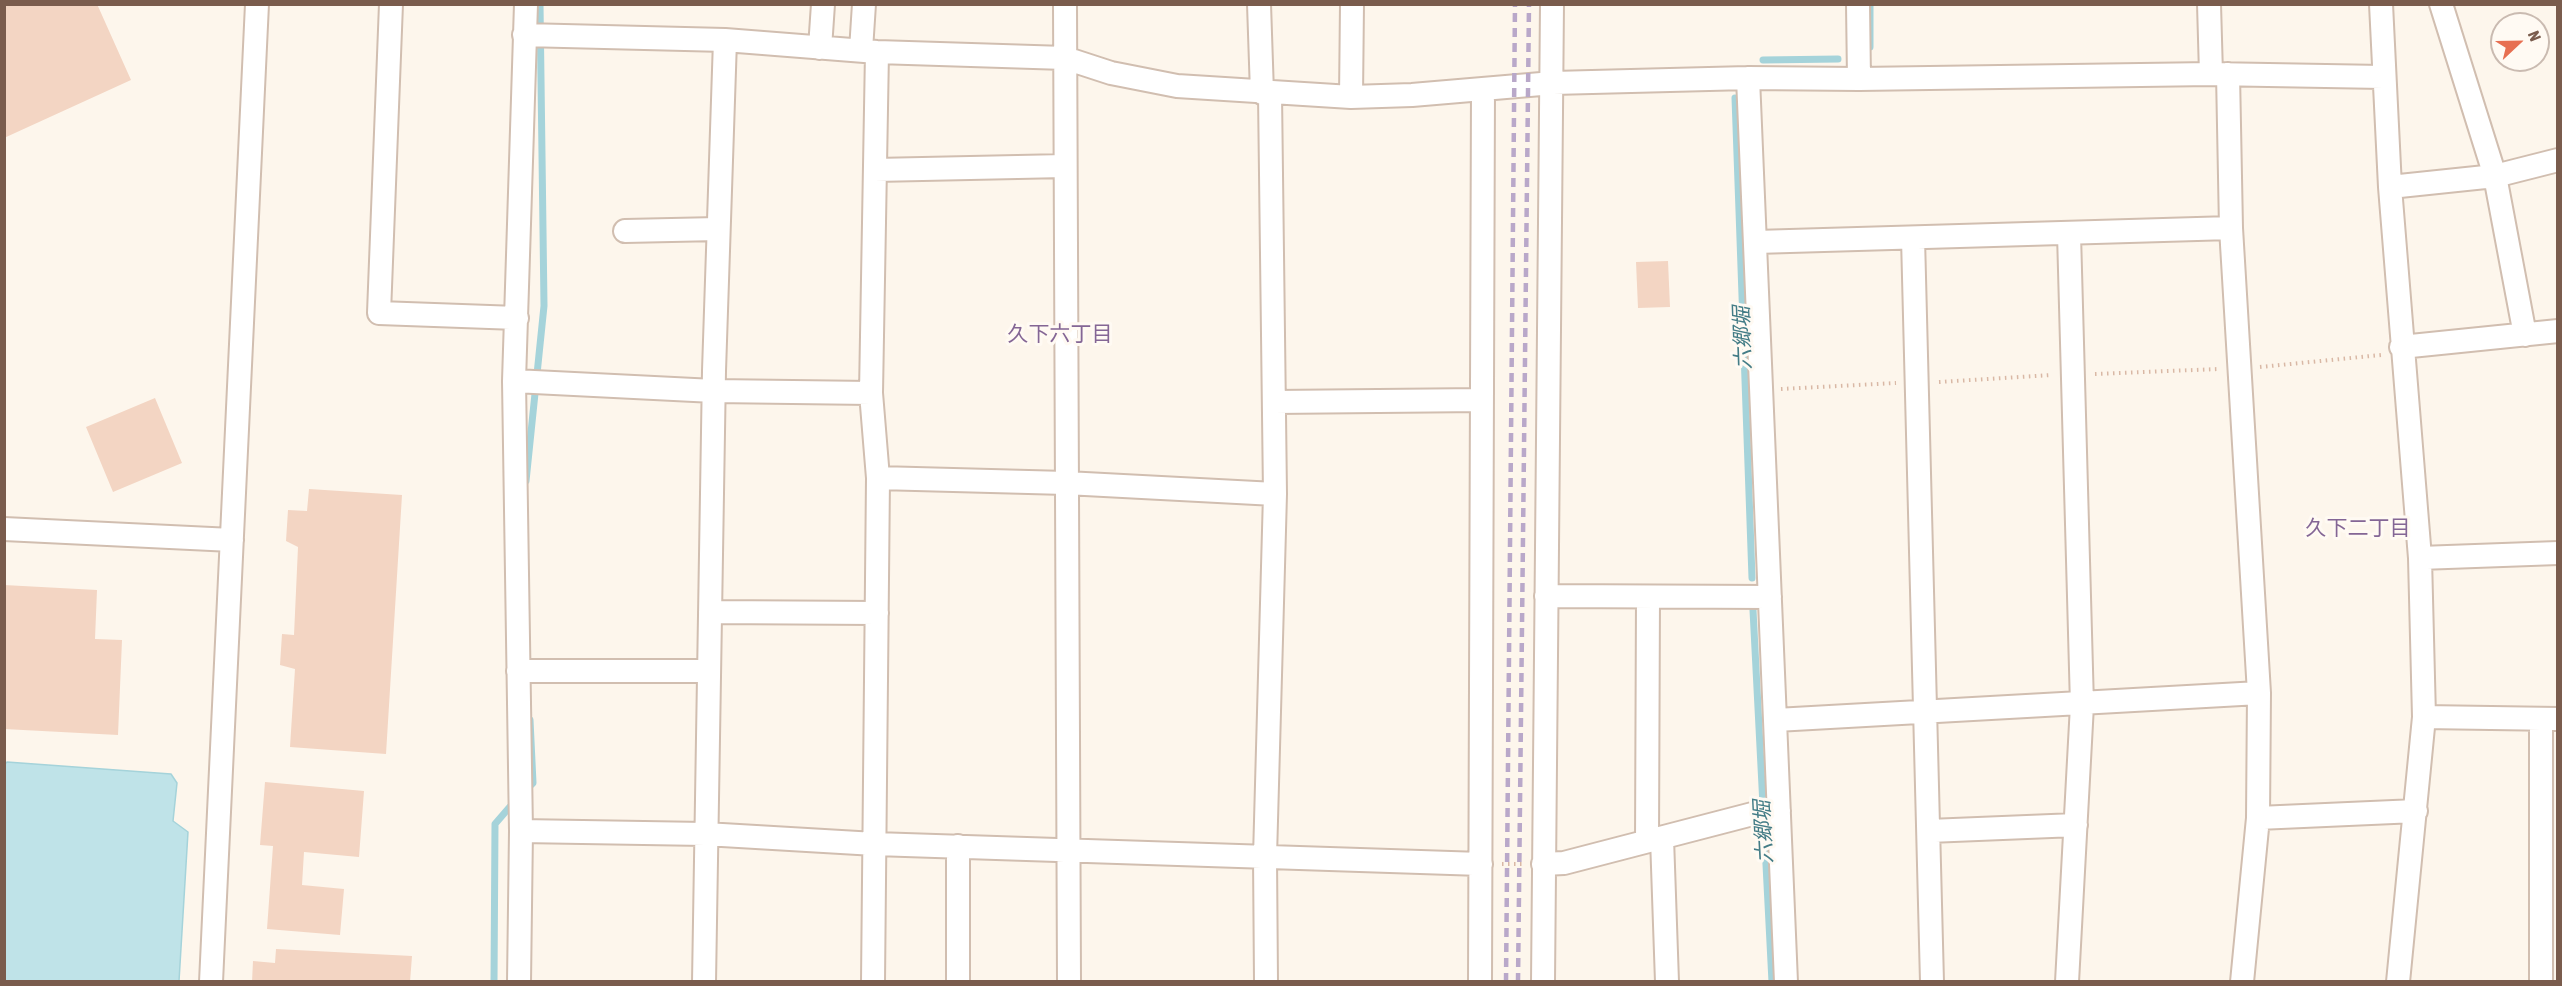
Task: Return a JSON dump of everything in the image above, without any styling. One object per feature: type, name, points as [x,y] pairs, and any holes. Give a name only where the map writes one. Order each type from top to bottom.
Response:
[{"type":"street","points":[[211,981],[257,4]]},
{"type":"street","points":[[391,4],[379,313],[517,318]]},
{"type":"street","points":[[519,981],[521,831],[514,381],[526,4]]},
{"type":"street","points":[[820,48],[823,4]]},
{"type":"street","points":[[864,4],[869,51],[875,170],[871,393],[878,478],[873,981]]},
{"type":"street","points":[[1065,4],[1069,981]]},
{"type":"street","points":[[1260,4],[1266,93],[1275,494],[1265,857],[1266,981]]},
{"type":"street","points":[[1351,97],[1352,4]]},
{"type":"street","points":[[1543,981],[1537,864],[1546,596],[1552,4]]},
{"type":"street","points":[[1858,4],[1859,79]]},
{"type":"street","points":[[2209,4],[2220,74],[2232,228],[2259,693],[2258,818],[2242,981]]},
{"type":"street","points":[[2381,4],[2390,187],[2394,351],[2420,558],[2424,717],[2398,981]]},
{"type":"street","points":[[2441,4],[2495,176],[2525,335]]},
{"type":"street","points":[[524,35],[725,40],[869,51],[1065,58],[1111,73],[1177,86],[1351,97],[1412,95],[1552,83],[1748,78],[1859,79],[2220,74],[2383,77]]},
{"type":"street","points":[[704,981],[714,391],[725,40]]},
{"type":"street","points":[[1748,78],[1786,981]]},
{"type":"street","points":[[1480,981],[1486,864],[1478,846],[1483,89]]},
{"type":"street","points":[[2390,187],[2495,176],[2558,160]]},
{"type":"street","points":[[875,170],[1065,166]]},
{"type":"street","points":[[1756,242],[2232,228]]},
{"type":"street","points":[[625,231],[718,229]]},
{"type":"street","points":[[2067,981],[2082,705],[2069,234]]},
{"type":"street","points":[[1913,238],[1932,981]]},
{"type":"street","points":[[2394,351],[2558,331]]},
{"type":"street","points":[[514,381],[714,391],[871,393]]},
{"type":"street","points":[[1274,402],[1482,400]]},
{"type":"street","points":[[878,478],[1066,483],[1275,494]]},
{"type":"street","points":[[4,529],[232,540]]},
{"type":"street","points":[[2420,558],[2558,553]]},
{"type":"street","points":[[1546,596],[1770,597]]},
{"type":"street","points":[[1648,597],[1654,840],[1667,981]]},
{"type":"street","points":[[710,612],[877,614]]},
{"type":"street","points":[[518,671],[708,671]]},
{"type":"street","points":[[1776,720],[2082,705],[2259,693]]},
{"type":"street","points":[[2424,717],[2549,719],[2541,981]]},
{"type":"street","points":[[1537,864],[1564,863],[1764,812],[1779,811]]},
{"type":"street","points":[[2258,818],[2416,811]]},
{"type":"street","points":[[1929,831],[2076,825]]},
{"type":"street","points":[[521,831],[705,834],[875,844],[1486,864]]},
{"type":"street","points":[[958,846],[958,981]]},
{"type":"path","points":[[2250,368],[2394,351]]},
{"type":"path","points":[[2085,374],[2230,368]]},
{"type":"path","points":[[1937,382],[2061,375]]},
{"type":"path","points":[[1774,390],[1904,382]]},
{"type":"path","points":[[1486,864],[1537,864]]},
{"type":"water","points":[[7,762],[171,774],[177,783],[173,821],[188,832],[179,981],[5,981],[4,765]]},
{"type":"building","points":[[4,4],[97,4],[131,80],[4,138]]},
{"type":"building","points":[[1668,261],[1670,307],[1638,308],[1636,262]]},
{"type":"building","points":[[155,398],[182,463],[113,492],[86,427]]},
{"type":"building","points":[[309,489],[402,495],[386,754],[290,747],[295,669],[280,665],[282,634],[294,635],[298,547],[286,541],[288,510],[307,511]]},
{"type":"building","points":[[4,585],[97,590],[95,639],[122,640],[118,735],[4,729]]},
{"type":"building","points":[[265,782],[364,791],[359,857],[304,852],[302,885],[344,889],[340,935],[267,929],[273,846],[260,845]]},
{"type":"building","points":[[276,949],[412,956],[410,982],[252,982],[253,961],[275,963]]},
{"type":"waterway","points":[[526,481],[544,306],[540,4]]},
{"type":"waterway","name":"六郷堀","points":[[1870,4],[1870,47]]},
{"type":"waterway","name":"六郷堀","points":[[1763,60],[1838,59]]},
{"type":"waterway","name":"六郷堀","points":[[1735,98],[1752,578]]},
{"type":"waterway","name":"六郷堀","points":[[1753,610],[1772,982]]},
{"type":"waterway","points":[[526,790],[533,783],[530,720]]},
{"type":"waterway","points":[[494,982],[495,824],[514,802]]},
{"type":"railway","points":[[1506,982],[1515,4]]},
{"type":"railway","points":[[1518,982],[1529,4]]},
{"type":"district","name":"久下六丁目","points":[[1060,334]]},
{"type":"district","name":"久下二丁目","points":[[2358,528]]}]
